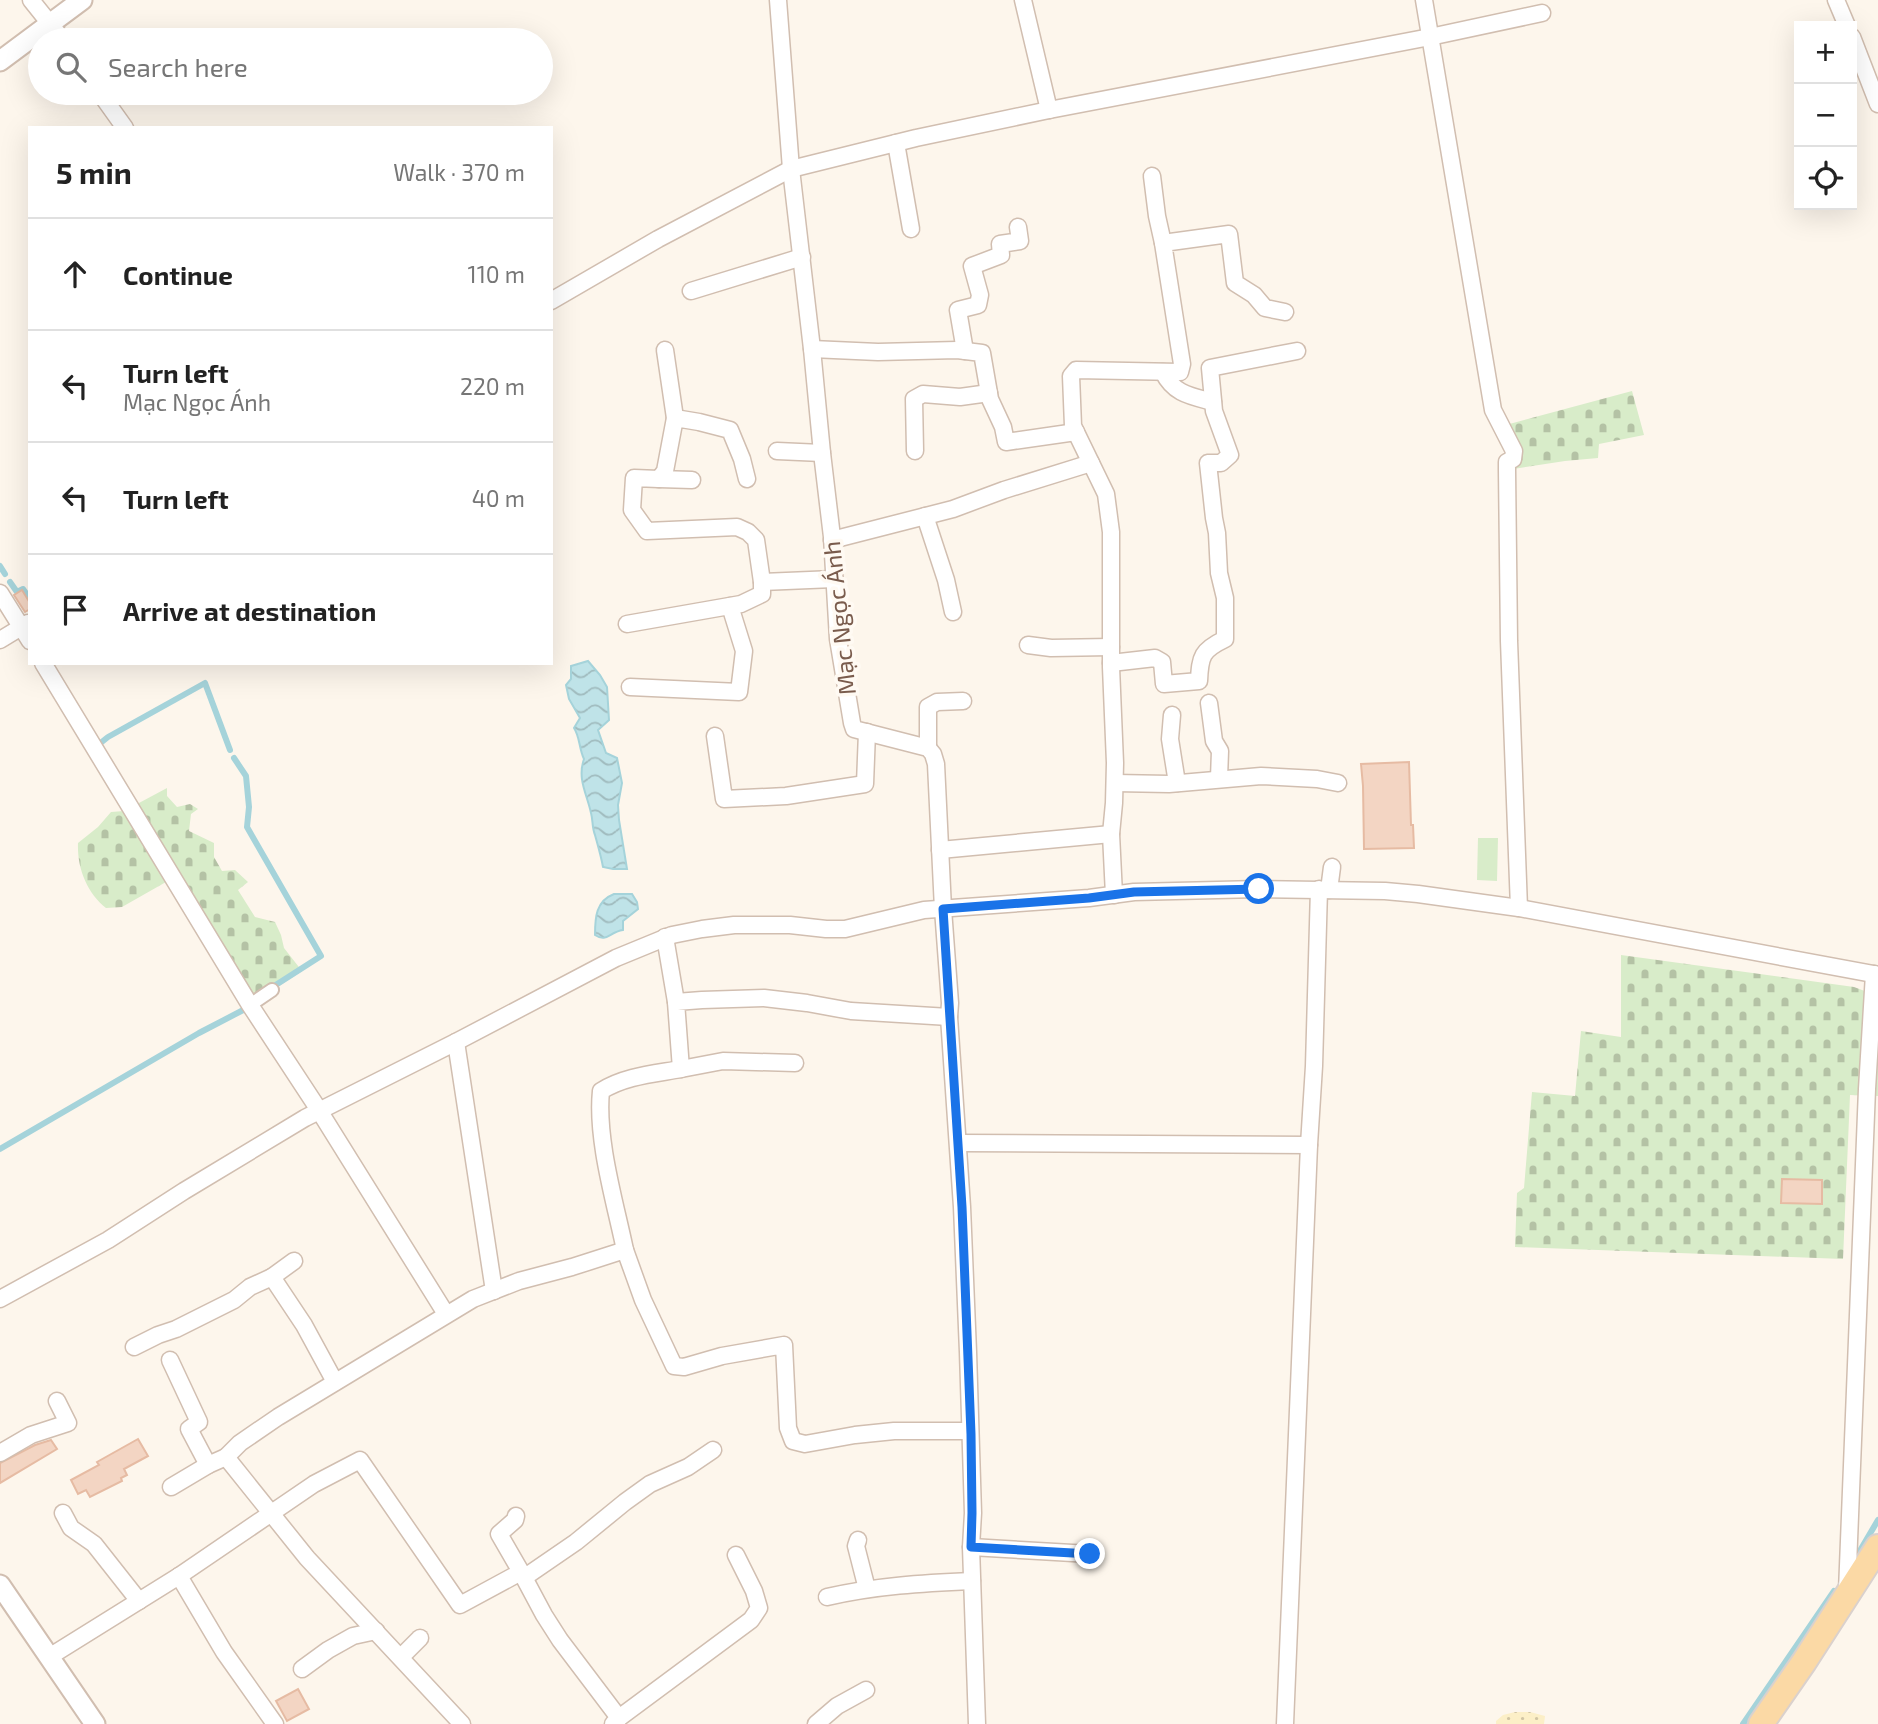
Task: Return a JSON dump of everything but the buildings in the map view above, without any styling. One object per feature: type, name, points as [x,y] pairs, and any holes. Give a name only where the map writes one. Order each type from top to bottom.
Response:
[{"type":"main road","points":[[1761,1724],[1878,1548]]},
{"type":"street","points":[[32,0],[54,28]]},
{"type":"street","points":[[45,28],[82,0]]},
{"type":"street","name":"Mạc Ngọc Ánh","points":[[778,0],[791,169],[832,540],[838,639],[852,726],[867,732]]},
{"type":"street","points":[[1023,0],[1049,110]]},
{"type":"street","points":[[1424,0],[1493,410],[1514,451],[1513,459],[1507,463],[1508,641],[1519,908]]},
{"type":"street","points":[[1836,0],[1845,21]]},
{"type":"street","points":[[553,300],[658,239],[791,169],[1049,110],[1542,13]]},
{"type":"street","points":[[0,61],[28,41]]},
{"type":"street","points":[[1857,50],[1878,104]]},
{"type":"street","points":[[109,105],[124,126]]},
{"type":"street","points":[[896,143],[911,229]]},
{"type":"street","points":[[1114,895],[1111,834],[1115,783],[1111,532],[1106,494],[1073,426],[1071,376],[1076,370],[1180,372],[1182,364],[1152,176]]},
{"type":"street","points":[[965,351],[958,310],[978,305],[980,295],[972,266],[1001,255],[1000,244],[1020,240],[1018,227]]},
{"type":"street","points":[[1164,243],[1229,234],[1236,283],[1254,295],[1265,308],[1285,312]]},
{"type":"street","points":[[691,291],[802,257]]},
{"type":"street","points":[[812,349],[878,352],[957,349],[982,353],[990,399],[1003,427],[1006,442],[1076,432]]},
{"type":"street","points":[[659,479],[665,471],[675,418],[665,350]]},
{"type":"street","points":[[1028,645],[1155,658],[1162,663],[1164,684],[1199,681],[1200,662],[1205,651],[1225,639],[1219,620],[1225,598],[1219,573],[1208,463],[1221,463],[1230,455],[1214,411],[1210,368],[1297,351]]},
{"type":"street","points":[[1163,372],[1169,385],[1187,395],[1213,402]]},
{"type":"street","points":[[915,451],[914,399],[923,394],[960,397],[989,393]]},
{"type":"street","points":[[675,418],[730,430],[743,459],[747,478]]},
{"type":"street","points":[[777,451],[821,453]]},
{"type":"street","points":[[832,540],[953,509],[1091,463]]},
{"type":"street","points":[[628,624],[741,604],[762,594],[756,540],[748,531],[737,527],[647,531],[632,510],[634,478],[692,480]]},
{"type":"street","points":[[925,516],[946,580],[953,612]]},
{"type":"street","points":[[762,582],[834,579]]},
{"type":"street","points":[[0,593],[27,630],[0,640]]},
{"type":"street","points":[[630,687],[739,692],[744,651],[730,606]]},
{"type":"street","points":[[44,665],[250,1005],[446,1314]]},
{"type":"street","points":[[928,748],[928,707],[937,702],[963,701]]},
{"type":"street","points":[[1209,703],[1214,741],[1220,751],[1219,778]]},
{"type":"street","points":[[1172,715],[1170,739],[1177,783]]},
{"type":"street","points":[[715,736],[724,799],[786,796],[866,784],[867,732],[928,748],[936,764],[949,1017],[959,1143],[977,1724]]},
{"type":"street","points":[[1115,783],[1177,783],[1261,776],[1338,783]]},
{"type":"street","points":[[940,850],[1111,834]]},
{"type":"street","points":[[1285,1724],[1309,1145],[1324,890],[1332,867]]},
{"type":"street","points":[[0,1299],[108,1240],[184,1191],[319,1111],[616,958],[672,934],[734,925],[845,929],[924,910],[1167,891],[1324,890],[1418,894],[1519,908],[1876,974],[1863,1179],[1846,1597]]},
{"type":"street","points":[[665,937],[676,1002],[681,1069]]},
{"type":"street","points":[[250,1005],[272,990]]},
{"type":"street","points":[[676,1002],[764,998],[851,1011],[949,1017]]},
{"type":"street","points":[[456,1042],[494,1291]]},
{"type":"street","points":[[795,1063],[723,1060],[629,1078],[601,1091],[605,1154],[625,1250],[643,1300],[674,1366],[684,1367],[722,1356],[784,1345],[788,1428],[793,1441],[805,1444],[894,1431],[970,1431]]},
{"type":"street","points":[[959,1143],[1309,1145]]},
{"type":"street","points":[[171,1487],[226,1457],[240,1443],[335,1382],[473,1299],[519,1281],[625,1250]]},
{"type":"street","points":[[134,1347],[234,1300],[250,1287],[272,1277],[294,1261]]},
{"type":"street","points":[[272,1277],[304,1325],[335,1382]]},
{"type":"street","points":[[170,1360],[199,1422],[189,1429],[208,1465]]},
{"type":"street","points":[[0,1453],[31,1435],[68,1423],[57,1401]]},
{"type":"street","points":[[49,1657],[179,1576],[314,1484],[360,1460],[460,1605],[523,1575],[576,1542],[650,1484],[688,1467],[713,1450]]},
{"type":"street","points":[[226,1457],[307,1559],[462,1724]]},
{"type":"street","points":[[63,1513],[71,1528],[94,1544],[138,1601]]},
{"type":"street","points":[[516,1516],[499,1534],[544,1615],[616,1721],[751,1620],[759,1608],[754,1591],[736,1555]]},
{"type":"street","points":[[858,1540],[856,1546],[867,1589]]},
{"type":"street","points":[[971,1547],[1090,1554]]},
{"type":"street","points":[[179,1576],[224,1652],[275,1724]]},
{"type":"street","points":[[827,1597],[867,1589],[972,1581]]},
{"type":"street","points":[[0,1585],[95,1724]]},
{"type":"street","points":[[302,1669],[353,1636],[376,1631]]},
{"type":"street","points":[[401,1657],[420,1638]]},
{"type":"street","points":[[816,1724],[837,1706],[866,1690]]},
{"type":"green space","points":[[1632,391],[1644,435],[1599,444],[1598,458],[1507,470],[1505,453],[1509,448],[1502,426]]},
{"type":"green space","points":[[167,788],[167,796],[177,807],[190,804],[198,809],[191,814],[189,831],[214,843],[214,857],[222,871],[235,870],[248,882],[238,890],[255,917],[275,922],[284,948],[302,971],[250,1005],[173,878],[122,907],[106,908],[93,895],[84,879],[79,862],[78,843],[111,812],[124,811]]},
{"type":"green space","points":[[1478,838],[1498,838],[1497,881],[1477,880]]},
{"type":"green space","points":[[1621,955],[1854,987],[1878,996],[1878,1096],[1850,1095],[1843,1259],[1515,1247],[1517,1193],[1524,1188],[1532,1092],[1575,1096],[1581,1031],[1621,1037]]},
{"type":"sand","points":[[1515,1712],[1545,1716],[1544,1724],[1496,1724],[1503,1715]]},
{"type":"water","points":[[588,661],[607,687],[609,720],[598,730],[606,753],[617,758],[622,783],[618,805],[619,820],[627,869],[603,867],[582,780],[584,759],[574,728],[580,718],[569,699],[566,685],[571,679],[571,666]]},
{"type":"water","points":[[614,894],[632,894],[638,909],[623,921],[623,930],[602,938],[595,935],[598,910],[603,901]]},
{"type":"waterway","points":[[0,566],[5,574]]},
{"type":"waterway","points":[[10,582],[17,592],[23,589],[28,596]]},
{"type":"waterway","points":[[98,745],[205,683],[230,750]]},
{"type":"waterway","points":[[234,758],[246,776],[249,807],[247,827],[321,956],[271,988]]},
{"type":"waterway","points":[[0,1149],[199,1033],[249,1007]]},
{"type":"waterway","points":[[1858,1554],[1878,1520]]},
{"type":"waterway","points":[[1743,1724],[1834,1591]]},
{"type":"route","points":[[1090,1554],[971,1547],[971,1434],[962,1207],[943,909],[1134,892],[1259,889]]}]
